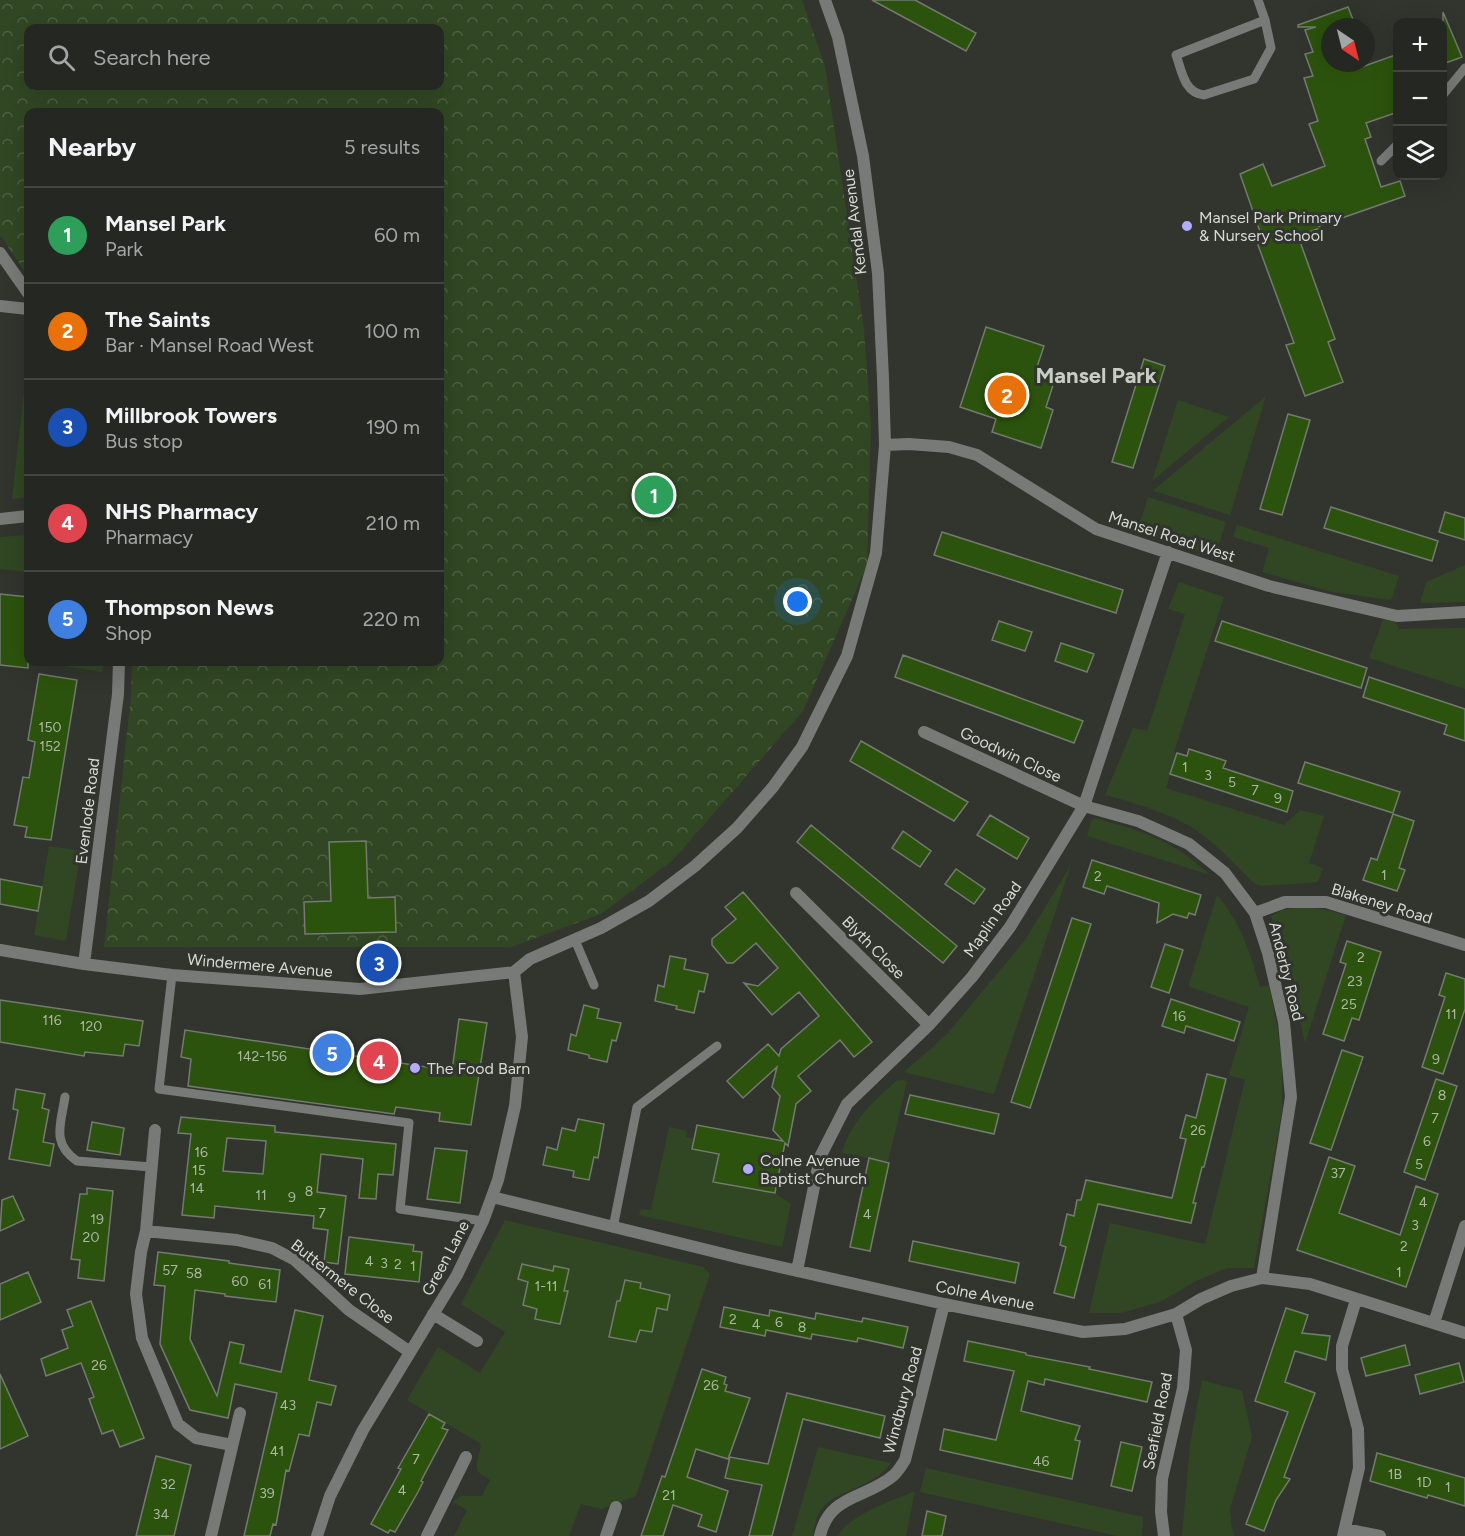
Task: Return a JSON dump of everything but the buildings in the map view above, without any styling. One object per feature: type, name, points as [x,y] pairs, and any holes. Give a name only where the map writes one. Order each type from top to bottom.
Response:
[{"type":"street","name":"Kendal Avenue","points":[[825,0],[838,37],[863,156],[878,273],[885,445]]},
{"type":"street","points":[[0,253],[24,287]]},
{"type":"street","points":[[0,306],[24,309]]},
{"type":"street","name":"Mansel Road West","points":[[885,445],[949,447],[977,455],[1096,529],[1269,586],[1397,616],[1465,612]]},
{"type":"street","name":"Windermere Avenue","points":[[0,950],[172,975],[360,989],[513,972],[530,959],[625,916],[695,866],[737,828],[773,787],[802,747],[847,656],[876,553],[885,445]]},
{"type":"street","points":[[0,519],[24,516]]},
{"type":"street","name":"Maplin Road","points":[[797,1270],[820,1157],[847,1104],[929,1025],[972,977],[1010,927],[1084,806],[1168,552]]},
{"type":"street","name":"Evenlode Road","points":[[84,964],[118,694],[119,666]]},
{"type":"street","name":"Goodwin Close","points":[[924,732],[1084,806]]},
{"type":"street","name":"Anderby Road","points":[[1084,806],[1138,821],[1189,844],[1225,873],[1255,913],[1268,953],[1284,1022],[1291,1097],[1262,1278]]},
{"type":"street","name":"Blyth Close","points":[[796,893],[929,1025]]},
{"type":"street","name":"Blakeney Road","points":[[1255,913],[1285,902],[1326,902],[1465,945]]},
{"type":"street","name":"Green Lane","points":[[317,1536],[330,1496],[358,1439],[457,1275],[492,1197],[506,1150],[515,1106],[522,1037],[513,972]]},
{"type":"street","points":[[155,1130],[146,1231],[136,1294],[142,1338],[178,1424],[196,1438],[232,1445]]},
{"type":"street","name":"Colne Avenue","points":[[492,1197],[613,1228],[944,1304],[1083,1332],[1125,1329],[1176,1314],[1221,1290],[1262,1278],[1310,1284],[1465,1334]]},
{"type":"street","points":[[1434,1323],[1465,1226]]},
{"type":"street","name":"Buttermere Close","points":[[146,1231],[237,1240],[272,1248],[295,1260],[349,1310],[410,1352]]},
{"type":"street","points":[[1356,1299],[1342,1346],[1342,1368],[1358,1429],[1359,1468],[1344,1532],[1380,1536]]},
{"type":"street","name":"Windbury Road","points":[[820,1536],[829,1513],[851,1497],[894,1475],[905,1460],[944,1304]]},
{"type":"street","points":[[433,1314],[477,1341]]},
{"type":"street","name":"Seafield Road","points":[[1164,1536],[1161,1512],[1162,1479],[1183,1388],[1186,1350],[1176,1314]]},
{"type":"street","points":[[211,1536],[240,1413]]},
{"type":"street","points":[[427,1536],[466,1457]]},
{"type":"street","points":[[606,1536],[616,1507]]},
{"type":"lane","points":[[1258,0],[1265,20],[1271,48],[1254,79],[1204,95],[1196,94],[1189,89],[1176,55],[1178,53],[1265,20]]},
{"type":"lane","points":[[1447,91],[1465,68]]},
{"type":"lane","points":[[1381,161],[1393,149]]},
{"type":"lane","points":[[574,940],[594,985]]},
{"type":"lane","points":[[172,975],[159,1089],[409,1123],[400,1209],[483,1221]]},
{"type":"lane","points":[[613,1228],[637,1107],[717,1046]]},
{"type":"lane","points":[[65,1097],[60,1143],[67,1154],[77,1161],[151,1167]]},
{"type":"green space","points":[[0,0],[802,0],[825,66],[864,330],[871,426],[867,565],[803,711],[673,860],[601,914],[511,947],[104,947],[131,696],[132,666],[444,666],[444,108],[24,108],[24,270],[0,235]]},
{"type":"green space","points":[[24,392],[24,498],[12,499]]},
{"type":"green space","points":[[1266,396],[1230,515],[1154,491],[1154,490]]},
{"type":"green space","points":[[1178,400],[1229,417],[1152,481]]},
{"type":"green space","points":[[1148,497],[1226,522],[1215,557],[1137,532]]},
{"type":"green space","points":[[1237,525],[1399,576],[1391,600],[1332,592],[1262,572],[1269,548],[1233,537]]},
{"type":"green space","points":[[24,535],[24,572],[0,569],[0,537]]},
{"type":"green space","points":[[1465,565],[1465,602],[1420,603],[1426,582]]},
{"type":"green space","points":[[1179,582],[1224,597],[1174,752],[1177,753],[1166,788],[1284,825],[1300,810],[1324,816],[1309,863],[1323,868],[1318,882],[1262,886],[1255,884],[1212,842],[1186,824],[1152,809],[1105,795],[1133,728],[1147,731],[1185,614],[1168,609]]},
{"type":"green space","points":[[1383,620],[1394,620],[1399,629],[1465,628],[1465,689],[1369,658]]},
{"type":"green space","points":[[65,666],[103,666],[102,672]]},
{"type":"green space","points":[[1094,818],[1143,832],[1169,844],[1210,875],[1087,836]]},
{"type":"green space","points":[[49,846],[81,851],[66,941],[34,935]]},
{"type":"green space","points":[[1071,865],[994,1094],[904,1072],[947,1034],[1025,940]]},
{"type":"green space","points":[[1217,895],[1244,938],[1260,987],[1269,985],[1282,1063],[1282,1111],[1254,1268],[1228,1268],[1198,1280],[1160,1302],[1121,1313],[1089,1313],[1110,1223],[1205,1244],[1245,1080],[1229,1075],[1249,1007],[1190,987],[1189,984]]},
{"type":"green space","points":[[1300,907],[1346,915],[1305,1043],[1283,945],[1271,916],[1282,910]]},
{"type":"green space","points":[[896,1081],[907,1081],[888,1162],[842,1153],[863,1113]]},
{"type":"green space","points":[[669,1127],[687,1131],[686,1137],[694,1139],[692,1149],[719,1154],[714,1182],[775,1193],[791,1204],[782,1247],[639,1215],[641,1209],[651,1210]]},
{"type":"green space","points":[[505,1220],[704,1267],[710,1274],[636,1496],[602,1509],[581,1504],[569,1536],[454,1536],[467,1510],[453,1502],[461,1496],[482,1496],[490,1480],[478,1472],[477,1468],[481,1444],[407,1400],[438,1347],[480,1373],[505,1332],[461,1304]]},
{"type":"green space","points":[[1202,1380],[1242,1391],[1252,1437],[1230,1509],[1234,1536],[1182,1536],[1190,1444]]},
{"type":"green space","points":[[818,1447],[891,1463],[874,1479],[825,1505],[817,1518],[813,1536],[792,1536]]},
{"type":"green space","points":[[926,1468],[1143,1517],[1142,1536],[1118,1536],[920,1492]]},
{"type":"green space","points":[[915,1491],[906,1536],[838,1536],[852,1521],[862,1515]]},
{"type":"place","name":"Mansel Park Primary & Nursery School","points":[[1187,226]]},
{"type":"place","name":"The Saints","points":[[1007,395]]},
{"type":"place","name":"Mansel Park","points":[[654,495]]},
{"type":"place","name":"Millbrook Towers","points":[[379,963]]},
{"type":"place","name":"Thompson News","points":[[332,1053]]},
{"type":"place","name":"NHS Pharmacy","points":[[379,1061]]},
{"type":"place","name":"The Food Barn","points":[[415,1068]]},
{"type":"place","name":"Colne Avenue Baptist Church","points":[[748,1169]]},
{"type":"district","name":"Mansel Park","points":[[1096,375]]}]
